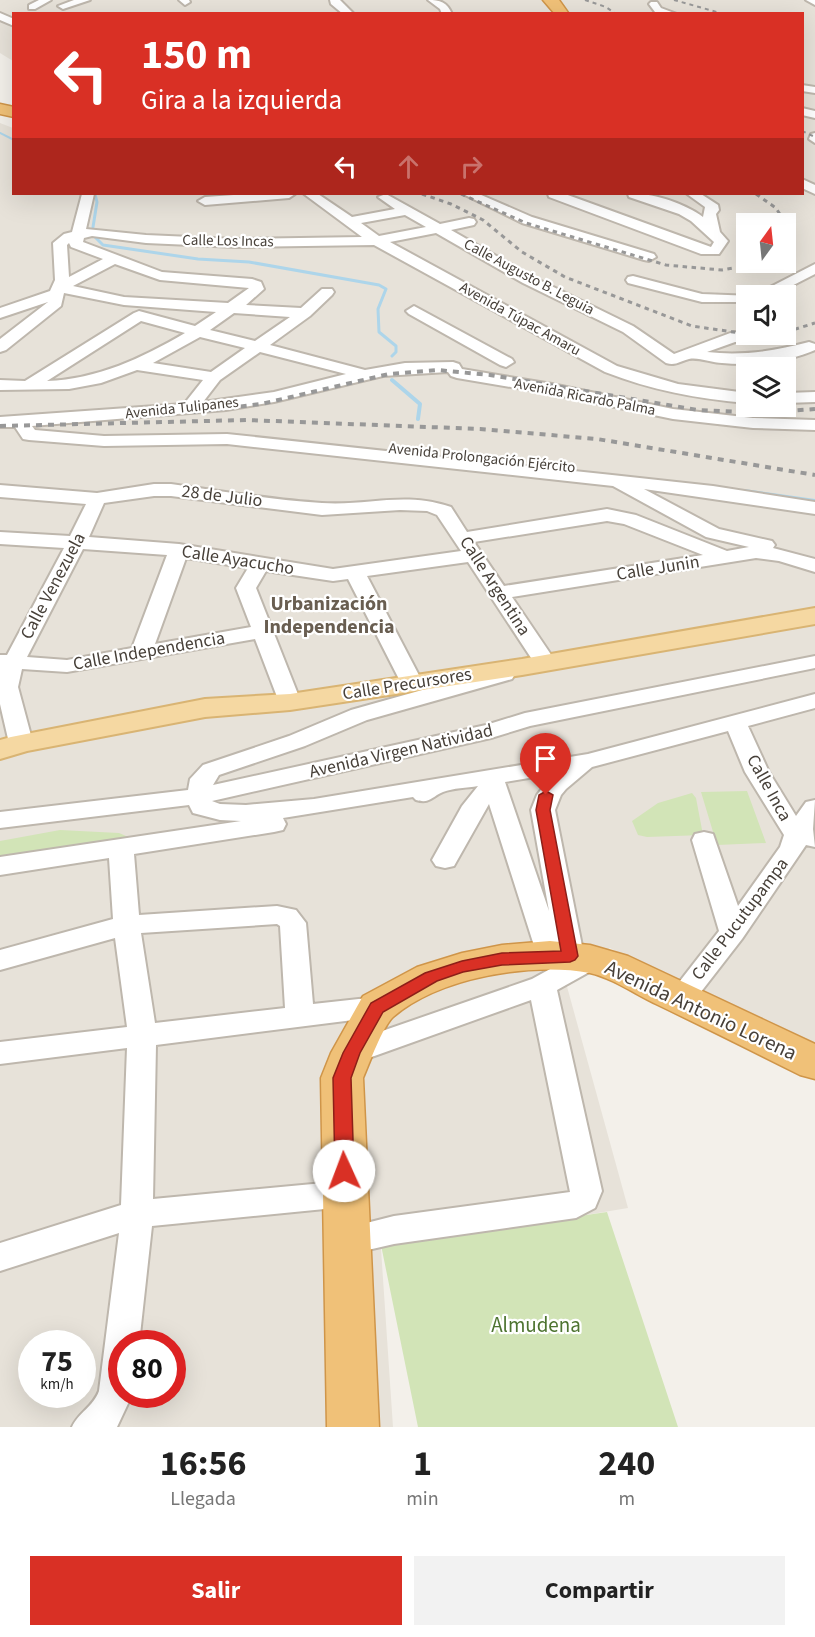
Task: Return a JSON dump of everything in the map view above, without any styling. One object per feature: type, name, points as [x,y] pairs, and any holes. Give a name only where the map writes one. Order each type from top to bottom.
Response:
[{"type":"highway","points":[[550,0],[561,12]]},
{"type":"highway","name":"Avenida Antonio Lorena","points":[[377,1007],[431,977],[462,967],[502,959],[614,966],[815,1063]]},
{"type":"highway","points":[[353,1427],[342,1078],[352,1053],[377,1007]]},
{"type":"main road","name":"Calle Precursores","points":[[11,746],[205,708],[290,702],[534,664],[815,616]]},
{"type":"street","points":[[32,7],[46,0]]},
{"type":"street","points":[[63,6],[85,0]]},
{"type":"street","points":[[335,0],[334,2],[348,12]]},
{"type":"street","points":[[433,0],[444,7],[446,12]]},
{"type":"street","points":[[811,0],[815,2]]},
{"type":"street","points":[[654,4],[658,10],[666,12]]},
{"type":"street","points":[[0,385],[70,384],[138,366],[198,332],[257,289],[256,285],[160,276],[76,244],[88,195]]},
{"type":"street","points":[[205,201],[277,195]]},
{"type":"street","name":"Avenida Túpac Amaru","points":[[312,195],[377,241],[611,369],[662,387],[736,397]]},
{"type":"street","points":[[471,195],[527,220],[649,257]]},
{"type":"street","points":[[557,195],[706,251],[716,251],[721,241],[702,216],[637,195]]},
{"type":"street","points":[[695,195],[711,205],[712,210],[702,216]]},
{"type":"street","name":"Calle Augusto B. Leguia","points":[[384,197],[528,280],[628,329],[672,360],[691,354]]},
{"type":"street","points":[[348,222],[408,210]]},
{"type":"street","name":"Calle Los Incas","points":[[79,234],[100,232],[146,239],[236,243],[377,241],[469,222]]},
{"type":"street","points":[[0,347],[56,303],[55,293],[62,280],[60,243],[79,234]]},
{"type":"street","points":[[0,313],[55,293],[116,258]]},
{"type":"street","points":[[782,285],[815,268]]},
{"type":"street","points":[[160,276],[124,301],[116,310],[360,374]]},
{"type":"street","points":[[633,280],[702,298],[736,298]]},
{"type":"street","points":[[189,408],[214,377],[305,313],[327,292]]},
{"type":"street","points":[[55,293],[124,301],[305,313]]},
{"type":"street","points":[[414,311],[506,362],[488,367],[453,367]]},
{"type":"street","points":[[29,386],[139,316]]},
{"type":"street","points":[[691,354],[736,337]]},
{"type":"street","points":[[691,354],[736,359],[785,355],[809,347]]},
{"type":"street","points":[[138,366],[214,377]]},
{"type":"street","name":"Avenida Ricardo Palma","points":[[360,374],[408,366],[453,367],[457,373],[552,389],[673,414],[753,423],[815,425]]},
{"type":"street","name":"Avenida Tulipanes","points":[[0,422],[189,408],[274,397],[360,374]]},
{"type":"street","points":[[796,398],[815,397]]},
{"type":"street","points":[[673,414],[815,441]]},
{"type":"street","name":"Avenida Prolongación Ejército","points":[[21,422],[29,435],[43,437],[149,442],[227,439],[612,480],[713,492],[815,508]]},
{"type":"street","name":"Avenida Prolongación Ejército","points":[[149,442],[166,434],[179,432],[246,435],[656,477],[815,498]]},
{"type":"street","points":[[612,480],[713,533],[783,549],[815,553]]},
{"type":"street","name":"28 de Julio","points":[[0,491],[97,500],[154,490],[171,490],[323,510],[354,510],[412,503],[431,505],[444,511]]},
{"type":"street","name":"Calle Venezuela","points":[[11,746],[7,662],[77,542],[97,500]]},
{"type":"street","name":"Calle Argentina","points":[[444,511],[501,593],[534,664]]},
{"type":"street","name":"Calle Ayacucho","points":[[0,538],[179,550],[260,565],[333,575],[355,573],[597,516],[614,516],[728,557]]},
{"type":"street","points":[[783,549],[815,561]]},
{"type":"street","points":[[141,652],[179,550]]},
{"type":"street","name":"Calle Junin","points":[[501,593],[756,552],[770,552],[815,566]]},
{"type":"street","points":[[260,565],[246,588],[290,702]]},
{"type":"street","points":[[355,573],[412,683]]},
{"type":"street","name":"Calle Independencia","points":[[7,662],[67,666],[262,631]]},
{"type":"street","name":"Avenida Virgen Natividad","points":[[0,820],[199,796],[472,735],[525,720],[815,662]]},
{"type":"street","points":[[534,664],[359,715],[297,741],[211,770],[202,779],[199,796],[202,807],[209,811],[240,814],[280,811],[434,786],[493,781],[588,761],[815,701]]},
{"type":"street","name":"Calle Inca","points":[[736,723],[757,772],[792,829],[806,835]]},
{"type":"street","points":[[346,1240],[394,1230],[576,1205],[584,1199],[586,1191],[563,964],[543,810],[546,795],[588,761]]},
{"type":"street","points":[[445,860],[474,806],[493,781]]},
{"type":"street","points":[[493,781],[563,964]]},
{"type":"street","points":[[0,866],[212,835],[413,799],[428,794],[434,786]]},
{"type":"street","name":"Calle Pucutupampa","points":[[680,999],[733,932],[792,849],[806,835],[815,808]]},
{"type":"street","points":[[704,840],[733,932]]},
{"type":"street","points":[[121,848],[127,925],[142,1035],[137,1214],[124,1330]]},
{"type":"street","points":[[0,960],[127,925],[277,915],[286,917],[292,923],[300,1017]]},
{"type":"street","points":[[352,1053],[563,964]]},
{"type":"street","points":[[0,1053],[377,1007]]},
{"type":"street","points":[[0,1257],[137,1214],[345,1194]]},
{"type":"street","points":[[90,1427],[97,1424],[110,1408]]},
{"type":"shaded area","points":[[0,0],[815,0],[815,1055],[610,948],[566,983],[628,1208],[381,1249],[393,1427],[0,1427],[0,123],[12,128],[12,195],[804,195],[804,12],[12,12],[12,60],[0,53]]},
{"type":"green space","points":[[747,791],[766,843],[717,845],[701,792]]},
{"type":"green space","points":[[692,793],[696,798],[703,835],[647,837],[638,835],[632,821],[658,803]]},
{"type":"green space","points":[[60,830],[119,833],[133,839],[0,860],[0,841]]},
{"type":"green space","name":"Almudena","points":[[607,1212],[678,1427],[418,1427],[381,1245]]},
{"type":"waterway","points":[[0,133],[12,139]]},
{"type":"waterway","points":[[93,227],[97,202],[95,195]]},
{"type":"waterway","points":[[93,235],[103,245],[198,259],[249,262],[379,285],[386,289],[378,309],[379,332],[396,346],[396,352],[392,356]]},
{"type":"waterway","points":[[392,380],[420,404],[418,419]]},
{"type":"waterway","points":[[744,491],[815,501]]},
{"type":"railway","points":[[585,0],[613,12]]},
{"type":"railway","points":[[674,0],[717,12]]},
{"type":"railway","points":[[804,132],[815,137]]},
{"type":"railway","points":[[425,195],[451,204],[483,220],[522,252],[565,277],[692,326],[736,332]]},
{"type":"railway","points":[[463,195],[526,223],[666,265],[722,270],[736,268]]},
{"type":"railway","points":[[757,195],[776,208],[779,213]]},
{"type":"railway","points":[[796,329],[815,323]]},
{"type":"railway","points":[[193,412],[261,404],[389,374],[437,370],[490,375],[698,410],[761,413],[815,409]]},
{"type":"railway","points":[[0,426],[247,420],[480,429],[597,439],[815,475]]},
{"type":"district","name":"Urbanización Independencia","points":[[329,616]]},
{"type":"route","points":[[344,1171],[342,1078],[352,1053],[377,1007],[431,977],[462,967],[502,959],[550,955],[570,956],[543,810],[546,795]]}]
